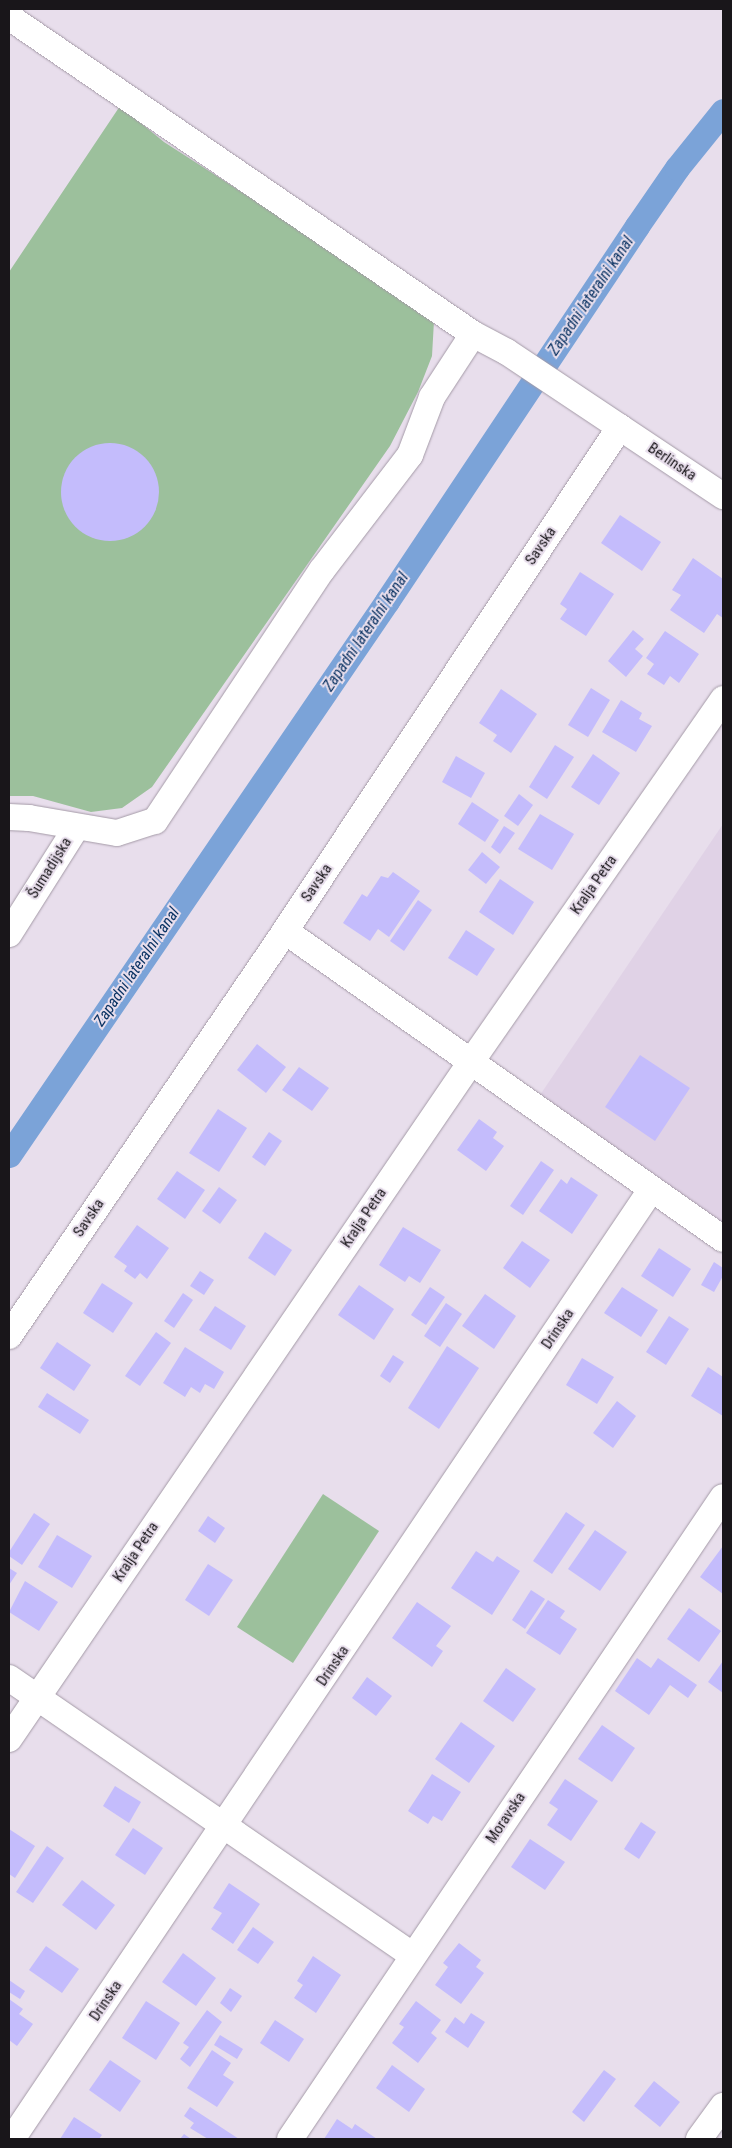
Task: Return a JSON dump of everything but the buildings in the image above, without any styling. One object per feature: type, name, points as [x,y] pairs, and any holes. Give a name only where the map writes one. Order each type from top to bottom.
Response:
[{"type":"street","name":"Berlinska","points":[[9,17],[473,334],[507,352],[723,496]]},
{"type":"street","points":[[9,818],[29,818],[76,828],[117,833],[140,829],[155,821],[167,808],[322,570],[410,455],[432,397],[473,334]]},
{"type":"street","name":"Savska","points":[[9,1336],[285,931],[620,427]]},
{"type":"street","name":"Kralja Petra","points":[[9,1739],[471,1062],[723,699]]},
{"type":"street","name":"Šumadijska","points":[[9,934],[76,828]]},
{"type":"street","points":[[285,931],[723,1239]]},
{"type":"street","name":"Drinska","points":[[12,2139],[225,1827],[651,1190]]},
{"type":"street","name":"Moravska","points":[[290,2139],[723,1497]]},
{"type":"street","points":[[9,1678],[413,1956]]},
{"type":"street","points":[[699,2139],[723,2106]]},
{"type":"shaded area","points":[[723,824],[723,1227],[538,1098]]},
{"type":"green space","points":[[120,106],[164,142],[430,313],[434,321],[432,356],[418,392],[390,446],[152,787],[122,808],[91,812],[33,796],[9,796],[9,272]]},
{"type":"green space","points":[[323,1494],[379,1531],[293,1663],[237,1627]]},
{"type":"waterway","name":"Zapadni lateralni kanal","points":[[9,1155],[387,601],[637,226],[677,168],[723,111]]}]
